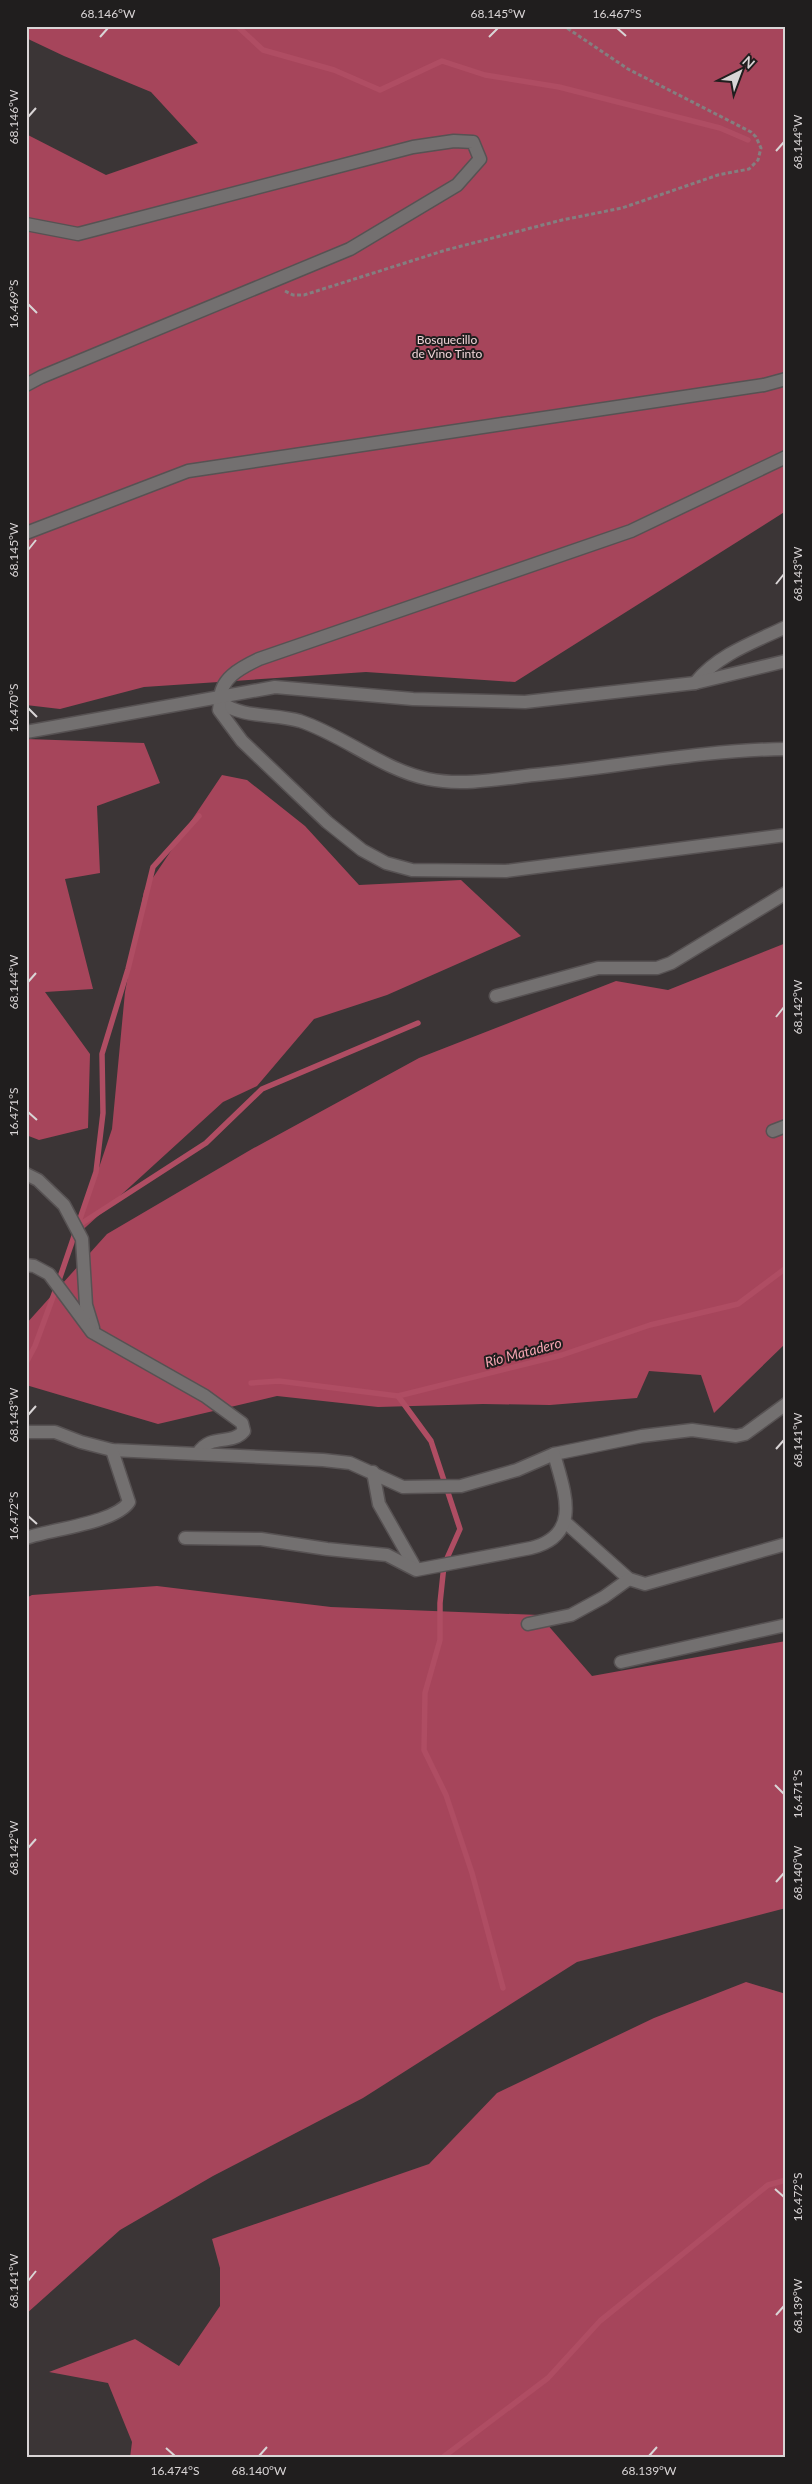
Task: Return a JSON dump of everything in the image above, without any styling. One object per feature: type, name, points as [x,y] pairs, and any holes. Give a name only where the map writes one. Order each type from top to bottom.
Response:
[{"type":"street","points":[[26,224],[78,234],[413,148],[454,141],[474,142],[480,159],[457,185],[350,249],[41,377],[26,386]]},
{"type":"street","points":[[26,533],[188,471],[764,385],[786,379]]},
{"type":"street","points":[[786,458],[631,531],[259,659],[229,677],[221,689],[219,710],[242,742],[327,822],[362,850],[386,863],[412,870],[506,871],[786,835]]},
{"type":"street","points":[[695,683],[704,672],[716,663],[786,627]]},
{"type":"street","points":[[26,732],[220,699],[276,687],[413,699],[525,702],[695,683],[786,661]]},
{"type":"street","points":[[220,699],[228,708],[246,713],[299,721],[410,774],[443,780],[487,780],[608,768],[672,758],[786,749]]},
{"type":"street","points":[[496,996],[598,968],[656,968],[671,964],[786,893]]},
{"type":"street","points":[[773,1131],[786,1126]]},
{"type":"street","points":[[26,1174],[38,1180],[64,1205],[82,1239],[86,1305],[94,1333]]},
{"type":"street","points":[[26,1265],[34,1266],[49,1274],[94,1333],[205,1396],[242,1423],[244,1431],[238,1437],[209,1442],[198,1453]]},
{"type":"street","points":[[26,1432],[55,1432],[81,1442],[112,1450],[198,1453],[350,1463],[403,1487],[461,1486],[517,1470],[554,1454],[642,1436],[692,1430],[736,1436],[745,1434],[786,1404]]},
{"type":"street","points":[[26,1538],[111,1516],[125,1508],[129,1502],[112,1450]]},
{"type":"street","points":[[185,1538],[262,1539],[327,1549],[378,1553],[387,1555],[416,1570],[544,1545],[560,1530],[564,1522],[567,1502],[554,1454]]},
{"type":"street","points":[[373,1472],[379,1504],[416,1570]]},
{"type":"street","points":[[564,1522],[629,1579],[645,1584],[786,1544]]},
{"type":"street","points":[[528,1624],[571,1615],[604,1597],[629,1579]]},
{"type":"street","points":[[621,1662],[786,1625]]},
{"type":"path","points":[[275,280],[286,292],[304,295],[494,237],[622,208],[718,176],[749,169],[758,160],[761,148],[751,132],[628,69],[564,26]]},
{"type":"green space","name":"Bosquecillo de Vino Tinto","points":[[26,26],[786,26],[786,511],[515,682],[366,672],[144,687],[60,709],[26,705],[26,134],[106,175],[198,143],[151,92],[26,38]]},
{"type":"green space","points":[[26,739],[144,743],[160,783],[97,806],[100,873],[65,879],[93,989],[45,992],[90,1054],[88,1128],[39,1140],[26,1135]]},
{"type":"green space","points":[[222,775],[247,780],[305,826],[359,885],[461,880],[521,936],[387,995],[314,1019],[257,1086],[223,1102],[76,1236],[112,1129],[125,992],[144,891]]},
{"type":"green space","points":[[786,943],[786,1346],[784,1345],[714,1413],[701,1375],[649,1371],[637,1398],[550,1405],[483,1404],[378,1407],[277,1396],[158,1424],[26,1385],[26,1324],[107,1234],[252,1149],[419,1058],[616,981],[668,990]]},
{"type":"green space","points":[[157,1586],[331,1607],[539,1615],[592,1676],[786,1641],[786,1908],[577,1962],[363,2098],[213,2176],[120,2230],[26,2314],[26,1598],[32,1595]]},
{"type":"green space","points":[[746,1982],[786,1994],[786,2458],[130,2458],[132,2442],[108,2383],[49,2372],[135,2339],[179,2366],[220,2306],[220,2268],[212,2239],[429,2164],[497,2093],[654,2018]]},
{"type":"waterway","points":[[237,26],[263,50],[334,70],[380,90],[442,61],[485,75],[559,87],[720,128],[748,140]]},
{"type":"waterway","points":[[26,1363],[35,1346],[57,1286],[96,1172],[103,1113],[102,1054],[128,969],[153,867],[199,816]]},
{"type":"waterway","points":[[76,1227],[206,1143],[262,1089],[418,1023]]},
{"type":"waterway","name":"Río Matadero","points":[[251,1383],[279,1381],[398,1396],[562,1355],[650,1325],[738,1304],[786,1268]]},
{"type":"waterway","points":[[398,1396],[431,1441],[460,1529],[444,1565],[440,1603],[440,1640],[425,1693],[424,1750],[446,1795],[472,1873],[503,1988]]},
{"type":"waterway","points":[[442,2458],[548,2378],[600,2321],[768,2185],[786,2180]]}]
